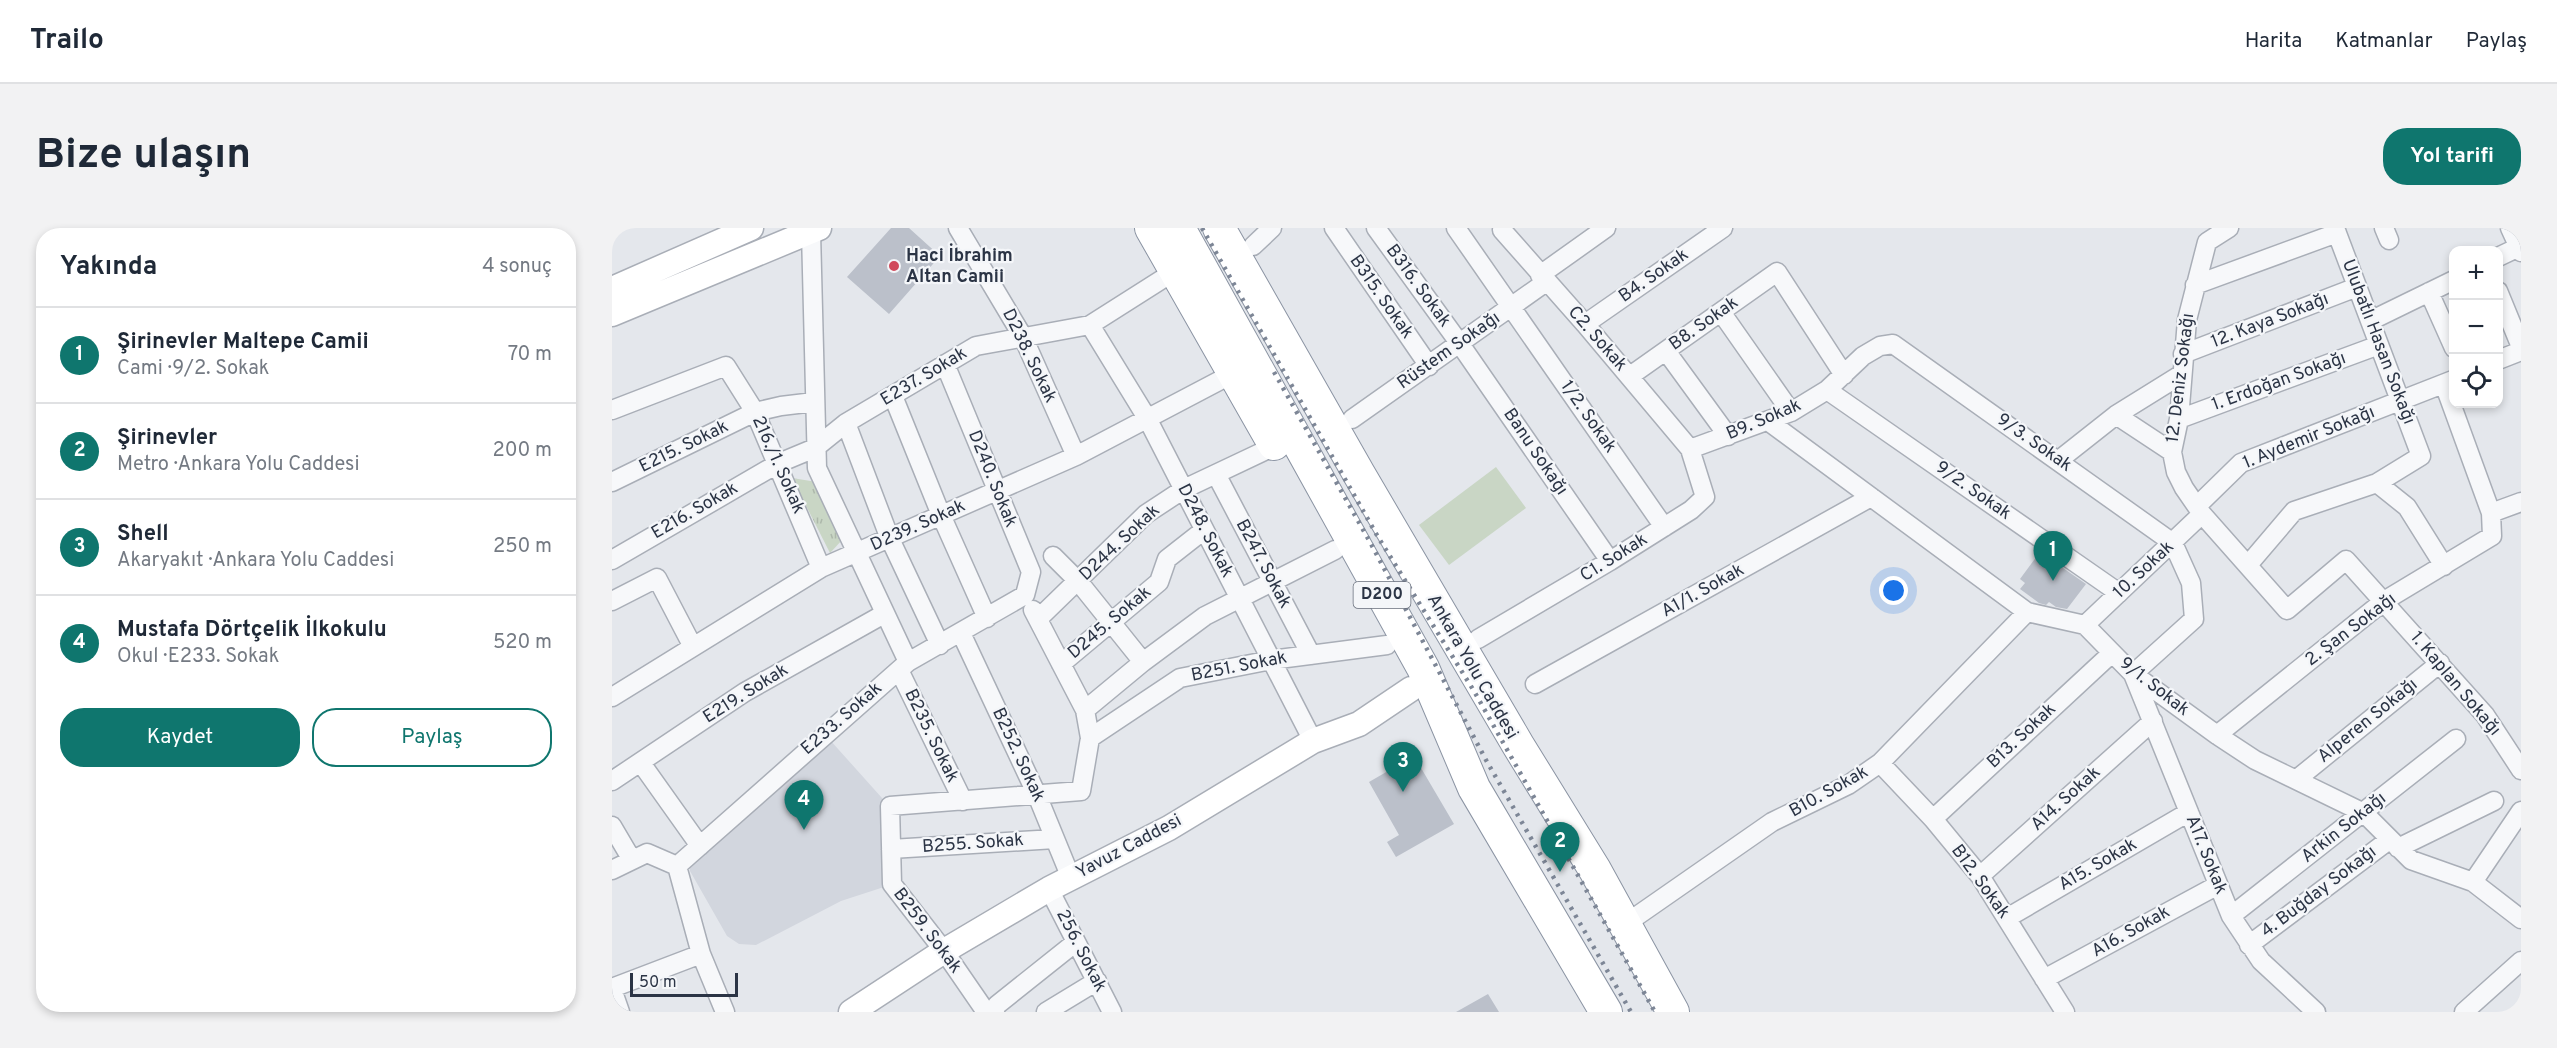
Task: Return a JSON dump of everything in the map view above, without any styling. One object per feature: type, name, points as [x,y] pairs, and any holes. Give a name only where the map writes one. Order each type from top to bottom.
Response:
[{"type":"highway","points":[[1151,228],[1335,550],[1411,689],[1474,788]]},
{"type":"highway","name":"D200","points":[[1179,228],[1423,668],[1474,788],[1606,1012]]},
{"type":"highway","name":"Ankara Yolu Caddesi","points":[[1219,228],[1518,746],[1589,860],[1672,1012]]},
{"type":"highway","points":[[1256,234],[1352,418],[1548,760],[1589,860],[1634,918],[1690,1012]]},
{"type":"highway","points":[[1578,964],[1595,1012]]},
{"type":"main road","points":[[612,289],[751,228]]},
{"type":"main road","points":[[612,314],[815,230]]},
{"type":"main road","name":"Yavuz Caddesi","points":[[851,1012],[944,951],[1049,889],[1169,828],[1313,741],[1359,724],[1411,689]]},
{"type":"street","name":"D238. Sokak","points":[[958,228],[1023,337],[1076,456]]},
{"type":"street","name":"B315. Sokak","points":[[1334,228],[1429,366]]},
{"type":"street","name":"1/2. Sokak","points":[[1456,228],[1664,527]]},
{"type":"street","name":"Rüstem Sokağı","points":[[1352,418],[1512,307],[1543,278],[1606,228]]},
{"type":"street","name":"B4. Sokak","points":[[1585,324],[1723,228]]},
{"type":"street","name":"12. Deniz Sokağı","points":[[2229,228],[2207,242],[2195,285],[2183,354],[2179,419],[2172,452],[2176,472],[2200,510],[2287,610]]},
{"type":"street","points":[[2503,256],[2520,250],[2510,228]]},
{"type":"street","name":"B316. Sokak","points":[[1378,229],[1460,344]]},
{"type":"street","name":"B235. Sokak","points":[[815,230],[814,402],[817,468],[884,614],[904,666],[963,801]]},
{"type":"street","name":"C2. Sokak","points":[[1502,230],[1630,376],[1690,449]]},
{"type":"street","points":[[2195,285],[2336,231]]},
{"type":"street","name":"Ulubatlı Hasan Sokağı","points":[[2336,231],[2421,456],[2377,483]]},
{"type":"street","name":"E237. Sokak","points":[[779,463],[815,448],[846,423],[976,346],[1090,325],[1175,271]]},
{"type":"street","name":"B8. Sokak","points":[[1630,376],[1777,272],[1844,375]]},
{"type":"street","points":[[2370,321],[2449,282]]},
{"type":"street","name":"12. Kaya Sokağı","points":[[2183,354],[2357,287]]},
{"type":"street","points":[[2429,292],[2449,337]]},
{"type":"street","points":[[2502,300],[2521,349],[2503,358]]},
{"type":"street","points":[[1721,312],[1791,412]]},
{"type":"street","name":"D248. Sokak","points":[[1090,325],[1147,418],[1313,741]]},
{"type":"street","name":"Banu Sokağı","points":[[1460,344],[1610,561]]},
{"type":"street","name":"B9. Sokak","points":[[1690,449],[1791,412],[1827,390],[1863,356],[1880,346],[1893,344]]},
{"type":"street","name":"9/3. Sokak","points":[[1893,344],[2174,543]]},
{"type":"street","name":"1. Erdoğan Sokağı","points":[[2179,419],[2379,345]]},
{"type":"street","points":[[1666,351],[1728,436]]},
{"type":"street","name":"D240. Sokak","points":[[945,364],[1031,572],[1025,595]]},
{"type":"street","name":"216./1. Sokak","points":[[612,410],[726,366],[755,412],[779,463],[822,568]]},
{"type":"street","name":"D239. Sokak","points":[[613,696],[822,568],[1076,456],[1234,373]]},
{"type":"street","points":[[2059,460],[2116,415],[2182,374]]},
{"type":"street","name":"1. Aydemir Sokağı","points":[[2200,510],[2241,463],[2449,382]]},
{"type":"street","name":"9/2. Sokak","points":[[1827,390],[2119,593]]},
{"type":"street","points":[[893,396],[941,515],[987,618]]},
{"type":"street","name":"E215. Sokak","points":[[612,482],[755,412],[814,402]]},
{"type":"street","points":[[2457,408],[2490,513],[2521,502]]},
{"type":"street","points":[[2116,415],[2172,452]]},
{"type":"street","points":[[1768,421],[2026,612],[2085,625]]},
{"type":"street","points":[[846,423],[890,539],[940,645]]},
{"type":"street","name":"D244. Sokak","points":[[1038,619],[1146,514],[1184,489],[1275,446]]},
{"type":"street","name":"C1. Sokak","points":[[1478,639],[1691,510],[1705,497],[1690,449]]},
{"type":"street","name":"E216. Sokak","points":[[612,560],[779,463]]},
{"type":"street","name":"B247. Sokak","points":[[1216,474],[1311,655]]},
{"type":"street","points":[[2248,565],[2294,511],[2377,483],[2407,507],[2444,566]]},
{"type":"street","name":"A1/1. Sokak","points":[[1535,684],[1871,497]]},
{"type":"street","name":"10. Sokak","points":[[2085,625],[2174,543],[2200,510]]},
{"type":"street","name":"2. Şan Sokağı","points":[[2217,735],[2384,601],[2492,536],[2490,513]]},
{"type":"street","name":"D245. Sokak","points":[[1061,664],[1159,582],[1167,559],[1204,530]]},
{"type":"street","points":[[2133,674],[2194,619],[2191,583],[2174,543]]},
{"type":"street","points":[[1085,710],[1143,662],[1205,616],[1335,550]]},
{"type":"street","points":[[1053,556],[1078,581],[1143,662]]},
{"type":"street","name":"1. Kaplan Sokağı","points":[[2287,610],[2346,560],[2485,715],[2521,770]]},
{"type":"street","points":[[612,601],[657,578],[693,647]]},
{"type":"street","points":[[963,801],[1080,791],[1090,738],[1085,710],[1025,595]]},
{"type":"street","name":"E233. Sokak","points":[[677,866],[904,666],[1025,595]]},
{"type":"street","name":"B10. Sokak","points":[[1634,918],[1772,822],[1848,785],[1880,763],[2026,612]]},
{"type":"street","name":"E219. Sokak","points":[[612,781],[745,692],[884,614]]},
{"type":"street","name":"9/1. Sokak","points":[[2085,625],[2133,674],[2217,735],[2255,760],[2364,813],[2411,860],[2472,882],[2521,919]]},
{"type":"street","name":"B252. Sokak","points":[[961,633],[1037,795],[1071,878]]},
{"type":"street","name":"B251. Sokak","points":[[1090,738],[1180,678],[1271,660],[1387,645]]},
{"type":"street","name":"B13. Sokak","points":[[1932,819],[2112,653]]},
{"type":"street","name":"Alperen Sokağı","points":[[2296,779],[2440,663]]},
{"type":"street","name":"A17. Sokak","points":[[2133,674],[2231,916],[2261,961],[2316,1012]]},
{"type":"street","name":"A14. Sokak","points":[[1980,876],[2153,721]]},
{"type":"street","name":"Arkin Sokağı","points":[[2231,916],[2456,739]]},
{"type":"street","points":[[641,763],[700,846]]},
{"type":"street","name":"B12. Sokak","points":[[1880,763],[1932,819],[1980,876],[2065,1012]]},
{"type":"street","name":"B259. Sokak","points":[[963,801],[890,806],[892,884],[944,951],[986,1012]]},
{"type":"street","name":"4. Buğday Sokağı","points":[[2249,945],[2393,844],[2494,801]]},
{"type":"street","points":[[2472,882],[2521,811]]},
{"type":"street","name":"A15. Sokak","points":[[2007,918],[2189,812]]},
{"type":"street","points":[[612,826],[640,856],[677,866],[701,954],[725,1012]]},
{"type":"street","name":"B255. Sokak","points":[[891,849],[1055,839]]},
{"type":"street","points":[[612,870],[640,856]]},
{"type":"street","name":"A16. Sokak","points":[[2044,979],[2218,885]]},
{"type":"street","name":"256. Sokak","points":[[1049,889],[1112,1012]]},
{"type":"street","points":[[994,1012],[997,1005],[1076,942]]},
{"type":"street","points":[[620,1012],[612,988],[701,954]]},
{"type":"street","points":[[2464,1012],[2521,962]]},
{"type":"street","points":[[1046,1012],[1097,981]]},
{"type":"shaded area","points":[[830,740],[882,798],[884,887],[841,901],[756,945],[739,944],[727,936],[690,871],[689,862]]},
{"type":"green space","points":[[1496,467],[1526,508],[1449,565],[1419,525]]},
{"type":"green space","points":[[792,478],[817,482],[844,538],[830,553]]},
{"type":"building","name":"Haci İbrahim Altan Camii","points":[[891,228],[909,228],[940,256],[889,314],[847,277]]},
{"type":"building","points":[[2040,552],[2086,584],[2067,609],[2056,607],[2049,602],[2046,605],[2039,603],[2020,589],[2025,583],[2020,579]]},
{"type":"building","points":[[1414,756],[1454,824],[1396,857],[1387,842],[1399,835],[1369,782]]},
{"type":"building","points":[[1488,994],[1499,1012],[1456,1012]]},
{"type":"railway","points":[[1202,228],[1378,537],[1474,691],[1655,1012]]},
{"type":"railway","points":[[1274,372],[1370,542],[1486,760],[1631,1012]]},
{"type":"place","name":"Haci İbrahim Altan Camii","points":[[894,266]]},
{"type":"place","name":"Şirinevler Maltepe Camii","points":[[2053,581]]},
{"type":"place","name":"Shell","points":[[1403,792]]},
{"type":"place","name":"Mustafa Dörtçelik İlkokulu","points":[[804,830]]},
{"type":"place","name":"Şirinevler","points":[[1560,872]]}]
